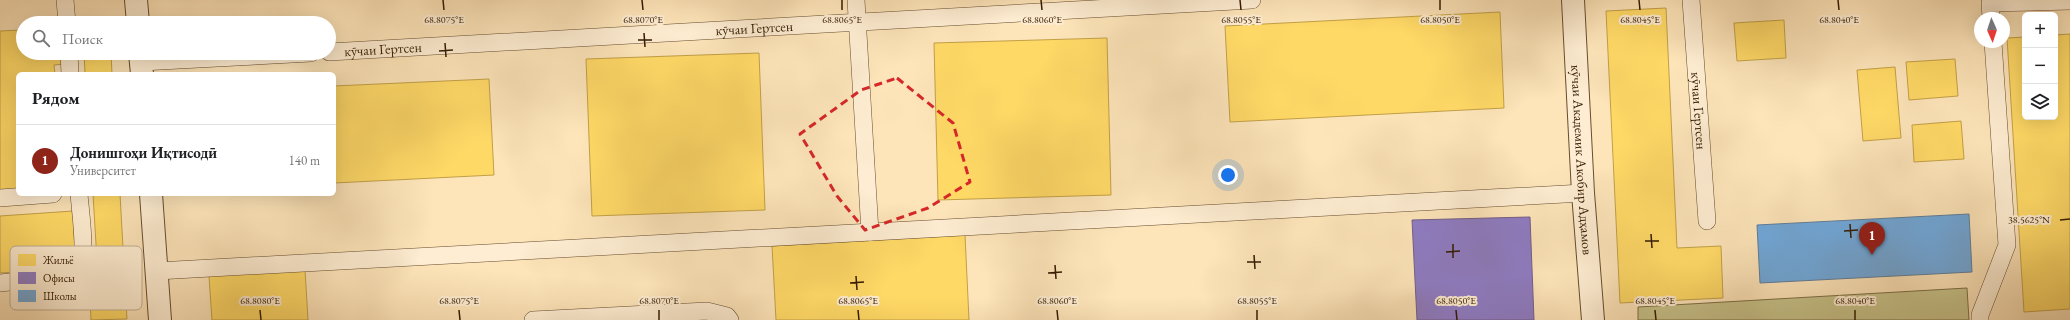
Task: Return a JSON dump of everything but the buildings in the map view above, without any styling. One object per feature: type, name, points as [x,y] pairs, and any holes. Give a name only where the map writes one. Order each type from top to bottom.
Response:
[{"type":"street","points":[[136,0],[137,16]]},
{"type":"street","name":"кӯчаи Академик Акобир Адҳамов","points":[[1573,0],[1583,193],[1593,320]]},
{"type":"street","points":[[151,196],[160,320]]},
{"type":"lane","points":[[65,0],[66,16]]},
{"type":"lane","points":[[856,0],[870,232]]},
{"type":"lane","name":"кӯчаи Гертсен","points":[[336,52],[1252,0]]},
{"type":"lane","name":"кӯчаи Гертсен","points":[[1691,0],[1706,221]]},
{"type":"lane","points":[[1991,12],[1990,4],[2070,1]]},
{"type":"lane","points":[[1980,320],[1980,315],[2007,245],[1993,48]]},
{"type":"lane","points":[[69,60],[70,72]]},
{"type":"lane","points":[[141,63],[192,60]]},
{"type":"lane","points":[[157,271],[1583,193]]},
{"type":"lane","points":[[0,198],[26,196]]},
{"type":"lane","points":[[79,196],[83,246]]},
{"type":"lane","points":[[0,283],[10,282]]},
{"type":"lane","points":[[533,320],[707,311],[727,316],[730,320]]},
{"type":"highlighted area","points":[[897,78],[953,123],[970,182],[928,208],[865,230],[837,196],[800,134],[861,90]]},
{"type":"shaded area","points":[[1967,288],[1969,320],[1638,320],[1638,307]]},
{"type":"place","name":"Донишгоҳи Иқтисодӣ","points":[[1872,255]]}]
